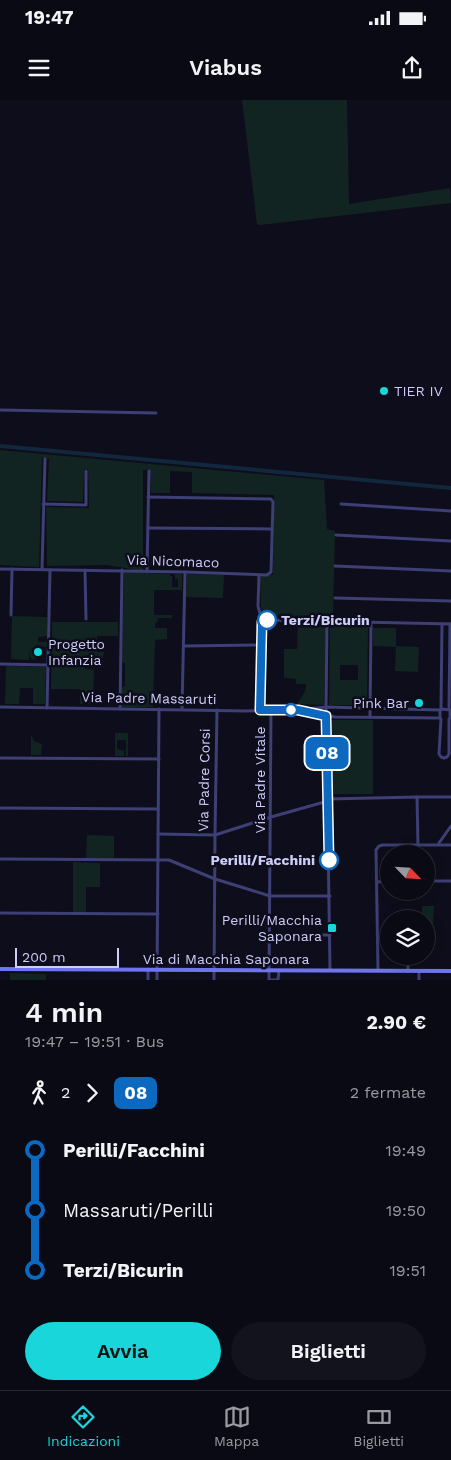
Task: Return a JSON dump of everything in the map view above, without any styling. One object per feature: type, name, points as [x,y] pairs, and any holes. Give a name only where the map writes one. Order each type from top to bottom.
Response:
[{"type":"street","points":[[0,410],[156,413]]},
{"type":"street","points":[[42,570],[45,460]]},
{"type":"street","points":[[43,504],[86,505],[86,471]]},
{"type":"street","points":[[147,571],[149,471]]},
{"type":"street","points":[[148,496],[272,500],[272,571],[269,575],[258,575],[258,606],[262,622],[260,710]]},
{"type":"street","points":[[341,504],[451,511]]},
{"type":"street","points":[[148,528],[272,529]]},
{"type":"street","points":[[336,535],[451,540]]},
{"type":"street","points":[[336,566],[451,570]]},
{"type":"street","name":"Via Nicomaco","points":[[0,569],[122,570],[258,575]]},
{"type":"street","points":[[11,614],[12,569]]},
{"type":"street","points":[[47,708],[50,570]]},
{"type":"street","points":[[86,570],[86,619]]},
{"type":"street","points":[[120,709],[122,570]]},
{"type":"street","points":[[182,709],[185,572]]},
{"type":"street","points":[[335,598],[451,601]]},
{"type":"street","points":[[262,622],[267,620],[451,624],[449,753],[444,758],[440,755],[442,624]]},
{"type":"street","points":[[327,622],[326,716],[330,970]]},
{"type":"street","points":[[370,718],[371,623]]},
{"type":"street","points":[[184,646],[261,645]]},
{"type":"street","points":[[0,664],[48,665]]},
{"type":"street","name":"Via Padre Massaruti","points":[[0,707],[298,710],[326,707],[450,710]]},
{"type":"street","points":[[148,969],[148,980],[152,978],[157,980],[159,709]]},
{"type":"street","name":"Via Padre Corsi","points":[[214,980],[214,835],[217,710]]},
{"type":"street","name":"Via Padre Vitale","points":[[270,980],[271,710]]},
{"type":"street","name":"Via Padre Massaruti","points":[[298,710],[326,716],[449,719]]},
{"type":"street","points":[[0,758],[159,759]]},
{"type":"street","points":[[417,797],[418,845]]},
{"type":"street","points":[[158,834],[214,835],[328,800],[451,797]]},
{"type":"street","points":[[0,808],[158,809]]},
{"type":"street","points":[[439,843],[451,826]]},
{"type":"street","points":[[378,971],[376,853],[380,846]]},
{"type":"street","points":[[435,846],[451,846]]},
{"type":"street","points":[[0,859],[167,860],[270,896],[330,896]]},
{"type":"street","points":[[435,881],[451,881]]},
{"type":"street","points":[[0,913],[158,914]]},
{"type":"street","points":[[269,935],[330,935]]},
{"type":"street","points":[[408,965],[408,971]]},
{"type":"street","name":"Via di Macchia Saponara","points":[[0,969],[451,971]]},
{"type":"street","points":[[270,980],[278,980],[278,970]]},
{"type":"street","points":[[419,971],[419,980]]},
{"type":"green space","points":[[242,100],[347,100],[349,204],[450,188],[451,203],[257,224]]},
{"type":"green space","points":[[0,450],[324,480],[327,529],[335,531],[333,618],[265,615],[261,609],[260,578],[261,576],[273,575],[274,495],[192,493],[192,472],[170,471],[170,493],[151,493],[150,470],[143,470],[143,571],[107,565],[47,566],[46,507],[89,508],[88,469],[84,469],[83,502],[47,501],[49,459],[42,458],[39,567],[0,565]]},
{"type":"green space","points":[[124,572],[170,574],[172,576],[172,587],[178,587],[178,579],[175,579],[175,574],[182,574],[182,590],[154,590],[154,615],[172,615],[172,618],[158,618],[157,623],[155,623],[155,628],[167,628],[167,639],[155,640],[153,707],[122,707],[122,687],[125,686],[125,663],[122,662]]},
{"type":"green space","points":[[187,574],[224,575],[223,598],[186,597]]},
{"type":"green space","points":[[12,616],[47,617],[47,636],[38,637],[38,642],[47,642],[46,647],[37,645],[31,649],[36,658],[34,660],[30,658],[30,646],[29,660],[11,659]]},
{"type":"green space","points":[[52,622],[118,622],[118,636],[97,636],[97,652],[104,652],[103,658],[93,658],[93,655],[85,656],[85,669],[94,670],[93,704],[80,704],[80,689],[51,689]]},
{"type":"green space","points":[[298,626],[326,627],[324,705],[298,704],[305,691],[306,684],[296,684],[296,679],[284,678],[284,649],[297,649]]},
{"type":"green space","points":[[330,627],[368,627],[367,705],[329,705]],"holes":[[[340,665],[358,665],[358,680],[340,680]]]},
{"type":"green space","points":[[373,628],[396,628],[396,646],[419,647],[418,672],[395,671],[396,647],[373,646]]},
{"type":"green space","points":[[6,666],[46,667],[45,704],[33,704],[33,688],[20,688],[19,704],[5,704]]},
{"type":"green space","points":[[332,720],[373,720],[373,794],[331,794]]},
{"type":"green space","points":[[115,733],[128,733],[128,756],[126,756],[126,740],[117,740],[117,749],[124,751],[124,756],[115,756]]},
{"type":"green space","points":[[31,734],[34,741],[42,744],[41,755],[31,755]]},
{"type":"green space","points":[[87,835],[114,836],[114,858],[86,858]]},
{"type":"green space","points":[[73,862],[100,863],[100,887],[86,887],[86,912],[73,912]]},
{"type":"green space","points":[[422,906],[434,906],[434,910],[422,910]]},
{"type":"green space","points":[[10,973],[46,974],[46,980],[10,980]]},
{"type":"waterway","points":[[0,446],[451,488]]},
{"type":"bus line","name":"08","points":[[267,620],[262,622],[260,710],[298,710],[326,716],[329,860]]},
{"type":"place","name":"TIER IV","points":[[384,391]]},
{"type":"place","name":"Terzi/Bicurin","points":[[267,620]]},
{"type":"place","name":"Progetto Infanzia","points":[[38,652]]},
{"type":"place","name":"Pink Bar","points":[[419,703]]},
{"type":"place","name":"Perilli/Facchini","points":[[329,860]]},
{"type":"place","name":"Perilli/Macchia Saponara","points":[[332,928]]}]
